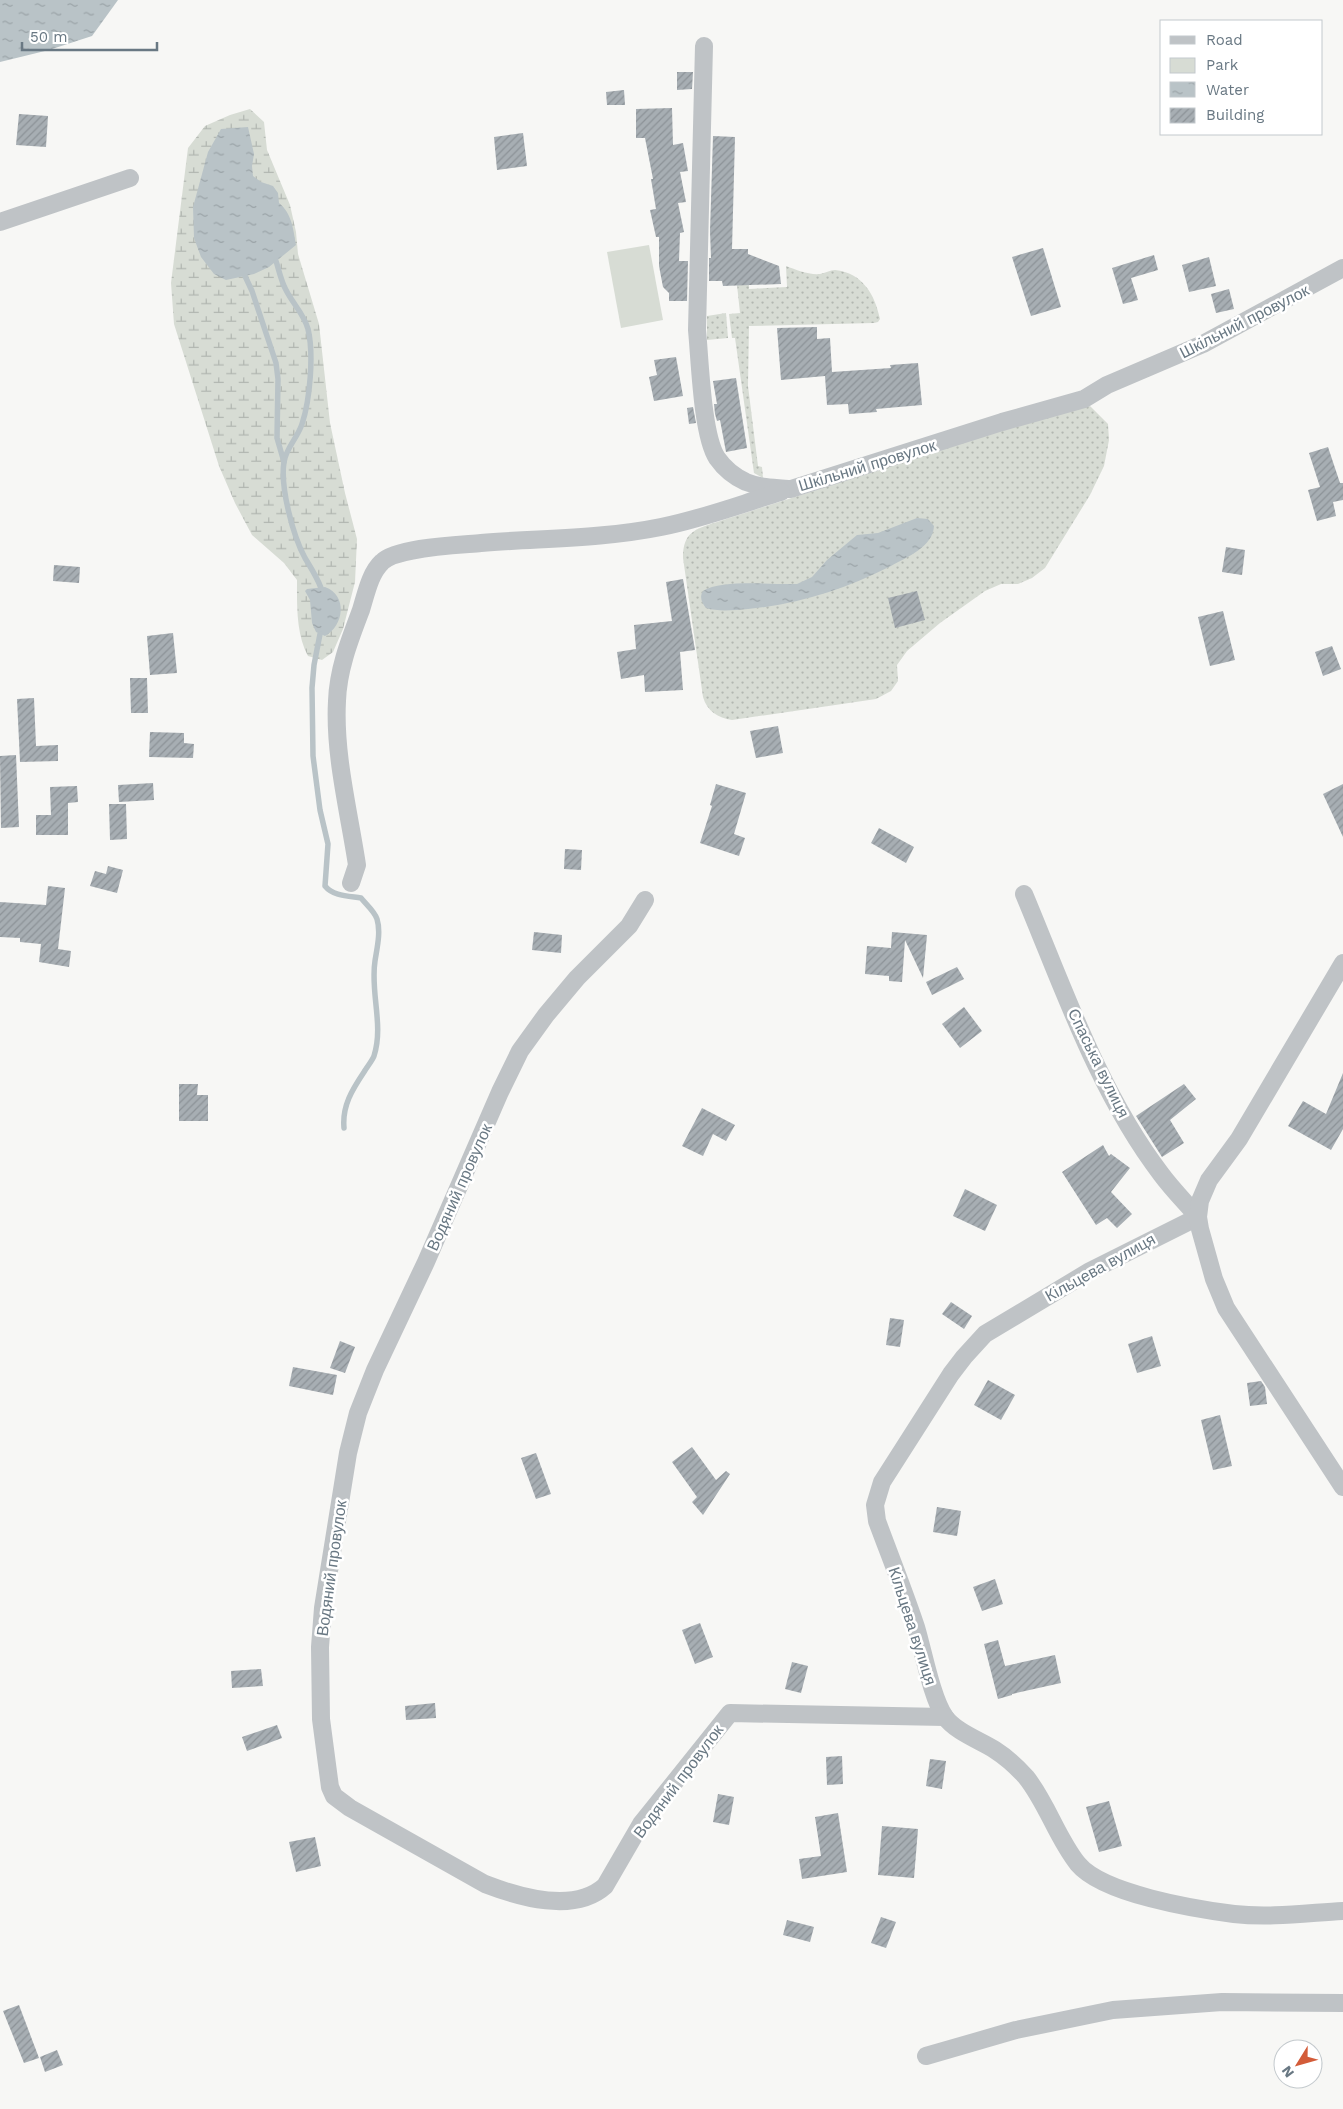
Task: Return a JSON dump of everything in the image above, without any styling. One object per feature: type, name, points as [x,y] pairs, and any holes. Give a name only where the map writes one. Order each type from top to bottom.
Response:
[{"type":"street","name":"Шкільний провулок","points":[[704,46],[697,330],[706,420],[710,441],[716,457],[729,472],[744,481],[762,487],[791,489],[1002,422],[1084,399],[1106,385],[1203,344],[1343,268]]},
{"type":"street","points":[[0,222],[130,178]]},
{"type":"street","points":[[350,882],[357,865],[340,752],[337,700],[343,662],[353,629],[374,573],[383,561],[401,554],[435,547],[508,541],[552,540],[628,533],[662,527],[791,489]]},
{"type":"street","name":"Спаська вулиця","points":[[1024,894],[1091,1053],[1121,1112],[1160,1174],[1198,1217]]},
{"type":"street","name":"Водяний провулок","points":[[645,900],[628,926],[577,978],[546,1014],[520,1050],[426,1262],[375,1370],[358,1414],[348,1453],[323,1608],[320,1703],[326,1770],[330,1787],[334,1796],[350,1808],[485,1884],[506,1892],[540,1899],[573,1900],[599,1892],[606,1886],[642,1824],[730,1713],[945,1717]]},
{"type":"street","name":"Спаська вулиця","points":[[1343,963],[1239,1139],[1209,1180],[1200,1201],[1198,1217],[1214,1278],[1226,1308],[1343,1487]]},
{"type":"street","name":"Кільцева вулиця","points":[[1198,1217],[1090,1271],[985,1334],[951,1374],[882,1482],[875,1505],[878,1521],[916,1626],[938,1703],[945,1717],[956,1727],[997,1751],[1019,1770],[1034,1788],[1078,1864],[1089,1875],[1102,1883],[1157,1900],[1234,1914],[1280,1915],[1343,1911]]},
{"type":"street","points":[[926,2056],[1016,2030],[1114,2010],[1222,2002],[1343,2003]]},
{"type":"green space","points":[[250,109],[264,122],[267,150],[290,205],[296,232],[298,254],[319,324],[330,423],[357,539],[355,582],[343,629],[333,652],[322,660],[308,656],[301,638],[298,619],[297,580],[284,563],[252,535],[235,503],[219,466],[174,324],[171,283],[188,148],[205,126]]},
{"type":"green space","points":[[649,245],[663,320],[621,328],[607,252]]},
{"type":"green space","points":[[786,266],[811,274],[835,270],[853,276],[860,280],[871,294],[880,319],[874,323],[749,326],[748,386],[758,466],[762,467],[763,478],[754,473],[735,338],[732,338],[729,314],[740,313],[737,285],[749,285],[749,289],[787,287]]},
{"type":"green space","points":[[726,313],[728,338],[707,340],[707,316]]},
{"type":"green space","points":[[1090,406],[1108,424],[1109,440],[1104,466],[1090,495],[1045,568],[1032,578],[1018,584],[1001,584],[985,591],[940,623],[907,651],[897,665],[898,681],[891,691],[876,699],[732,720],[722,718],[710,710],[703,697],[683,558],[685,542],[692,533],[709,524],[1009,428],[1050,415]]},
{"type":"water","points":[[0,0],[118,0],[92,36],[49,50],[0,62]]},
{"type":"water","points":[[248,127],[254,154],[253,176],[261,182],[273,186],[278,193],[279,203],[287,212],[291,222],[296,245],[269,267],[254,274],[226,280],[214,274],[201,257],[194,238],[193,207],[208,152],[221,129]]},
{"type":"water","points":[[917,518],[928,519],[934,526],[933,533],[924,546],[904,559],[857,582],[804,599],[767,607],[716,610],[706,608],[702,602],[701,595],[703,591],[722,585],[748,583],[797,584],[812,577],[827,560],[857,535],[878,533]]},
{"type":"water","points":[[325,587],[337,597],[341,611],[336,625],[325,636],[316,632],[312,623],[310,600],[305,591],[307,589]]},
{"type":"building","points":[[677,72],[693,72],[692,89],[677,90]]},
{"type":"building","points":[[624,90],[625,105],[607,105],[606,92]]},
{"type":"building","points":[[672,108],[673,145],[683,143],[688,171],[680,172],[686,202],[678,203],[684,232],[680,233],[679,261],[688,261],[687,301],[669,301],[669,293],[663,287],[659,266],[659,237],[656,237],[650,210],[656,209],[651,179],[653,179],[645,138],[636,138],[636,109]]},
{"type":"building","points":[[19,114],[48,116],[46,147],[16,145]]},
{"type":"building","points":[[523,133],[527,166],[497,170],[494,137]]},
{"type":"building","points":[[713,136],[735,137],[732,249],[748,249],[748,254],[779,266],[781,284],[723,286],[722,281],[709,281]]},
{"type":"building","points":[[1043,248],[1061,307],[1031,316],[1012,257]]},
{"type":"building","points":[[1154,255],[1158,270],[1131,278],[1138,300],[1123,304],[1112,268]]},
{"type":"building","points":[[1209,257],[1216,286],[1189,292],[1182,265]]},
{"type":"building","points":[[1229,289],[1234,309],[1216,313],[1211,294]]},
{"type":"building","points":[[817,327],[817,339],[830,338],[832,372],[891,368],[890,365],[918,363],[922,405],[876,409],[877,412],[849,414],[848,404],[827,405],[825,376],[781,380],[777,328]]},
{"type":"building","points":[[676,357],[683,396],[654,401],[649,377],[657,375],[654,360]]},
{"type":"building","points":[[736,378],[747,448],[726,452],[720,420],[717,421],[715,414],[714,404],[717,404],[713,381]]},
{"type":"building","points":[[693,407],[696,423],[689,424],[687,408]]},
{"type":"building","points":[[1328,447],[1340,483],[1343,483],[1343,500],[1333,502],[1336,516],[1317,521],[1308,490],[1320,487],[1309,453]]},
{"type":"building","points":[[1226,547],[1245,550],[1242,575],[1222,572]]},
{"type":"building","points":[[54,565],[80,567],[79,583],[53,581]]},
{"type":"building","points":[[683,579],[695,650],[680,652],[683,690],[645,692],[644,675],[621,679],[617,652],[636,649],[634,625],[672,621],[666,582]]},
{"type":"building","points":[[917,591],[925,620],[895,628],[888,598]]},
{"type":"building","points":[[1223,611],[1235,660],[1210,666],[1198,617]]},
{"type":"building","points":[[173,633],[177,673],[150,675],[147,636]]},
{"type":"building","points":[[1332,646],[1341,669],[1323,676],[1315,652]]},
{"type":"building","points":[[130,678],[147,678],[148,713],[131,713]]},
{"type":"building","points":[[34,698],[36,746],[58,745],[58,761],[20,762],[17,699]]},
{"type":"building","points":[[778,726],[783,753],[756,758],[750,731]]},
{"type":"building","points":[[150,732],[184,733],[184,743],[194,744],[193,758],[149,757]]},
{"type":"building","points":[[16,755],[19,827],[1,828],[0,756]]},
{"type":"building","points":[[153,783],[154,800],[119,802],[118,785]]},
{"type":"building","points":[[716,784],[746,793],[734,834],[745,838],[739,856],[700,843],[712,806],[710,805]]},
{"type":"building","points":[[1343,784],[1343,837],[1323,794]]},
{"type":"building","points":[[77,786],[78,802],[68,803],[68,835],[36,835],[36,815],[51,815],[50,787]]},
{"type":"building","points":[[109,804],[126,804],[127,839],[110,840]]},
{"type":"building","points":[[879,828],[914,847],[906,863],[871,843]]},
{"type":"building","points":[[565,849],[582,850],[581,870],[564,869]]},
{"type":"building","points":[[108,866],[123,870],[117,893],[90,886],[95,871],[106,874]]},
{"type":"building","points":[[48,886],[65,888],[58,949],[71,951],[69,967],[39,962],[41,944],[20,942],[20,938],[0,937],[0,902],[46,905]]},
{"type":"building","points":[[534,932],[562,935],[561,953],[532,950]]},
{"type":"building","points":[[892,932],[927,935],[923,978],[905,940],[902,982],[889,981],[889,976],[865,974],[867,946],[891,948]]},
{"type":"building","points":[[957,967],[964,979],[932,995],[926,982]]},
{"type":"building","points":[[964,1007],[982,1031],[960,1048],[942,1024]]},
{"type":"building","points":[[1343,1073],[1343,1129],[1331,1150],[1288,1126],[1303,1101],[1326,1114]]},
{"type":"building","points":[[179,1084],[198,1084],[197,1095],[208,1095],[208,1121],[179,1121]]},
{"type":"building","points":[[1184,1084],[1196,1099],[1170,1120],[1184,1143],[1162,1157],[1136,1116]]},
{"type":"building","points":[[702,1108],[735,1125],[726,1141],[713,1134],[703,1156],[682,1146]]},
{"type":"building","points":[[1103,1145],[1109,1156],[1111,1154],[1130,1168],[1111,1192],[1132,1214],[1117,1228],[1107,1218],[1096,1225],[1062,1172]]},
{"type":"building","points":[[965,1189],[997,1205],[985,1231],[953,1216]]},
{"type":"building","points":[[951,1302],[972,1316],[964,1329],[942,1314]]},
{"type":"building","points":[[890,1318],[904,1320],[900,1347],[886,1345]]},
{"type":"building","points":[[1152,1336],[1161,1366],[1137,1373],[1128,1344]]},
{"type":"building","points":[[340,1341],[355,1347],[345,1373],[330,1368]]},
{"type":"building","points":[[293,1367],[337,1375],[333,1395],[289,1386]]},
{"type":"building","points":[[988,1380],[1015,1395],[1001,1420],[974,1405]]},
{"type":"building","points":[[1261,1381],[1265,1387],[1267,1404],[1250,1406],[1247,1383]]},
{"type":"building","points":[[1220,1415],[1232,1466],[1213,1470],[1201,1420]]},
{"type":"building","points":[[692,1447],[716,1480],[726,1471],[730,1474],[703,1515],[692,1502],[697,1497],[672,1462]]},
{"type":"building","points":[[536,1453],[551,1494],[536,1499],[521,1458]]},
{"type":"building","points":[[937,1507],[961,1511],[957,1536],[933,1532]]},
{"type":"building","points":[[995,1579],[1003,1604],[982,1611],[973,1587]]},
{"type":"building","points":[[700,1623],[713,1657],[695,1664],[682,1630]]},
{"type":"building","points":[[998,1640],[1005,1666],[1055,1655],[1061,1683],[998,1699],[984,1644]]},
{"type":"building","points":[[792,1662],[808,1666],[801,1693],[785,1689]]},
{"type":"building","points":[[261,1669],[263,1686],[232,1688],[231,1671]]},
{"type":"building","points":[[435,1703],[436,1718],[406,1720],[405,1706]]},
{"type":"building","points":[[277,1725],[282,1738],[247,1751],[242,1737]]},
{"type":"building","points":[[842,1756],[843,1784],[827,1785],[826,1757]]},
{"type":"building","points":[[930,1759],[946,1761],[942,1789],[926,1786]]},
{"type":"building","points":[[718,1794],[734,1797],[729,1825],[713,1822]]},
{"type":"building","points":[[1109,1801],[1122,1846],[1099,1852],[1086,1807]]},
{"type":"building","points":[[838,1813],[847,1872],[802,1879],[799,1859],[821,1856],[815,1817]]},
{"type":"building","points":[[882,1826],[918,1829],[914,1878],[878,1875]]},
{"type":"building","points":[[315,1837],[321,1866],[296,1872],[289,1842]]},
{"type":"building","points":[[881,1917],[896,1922],[886,1948],[871,1943]]},
{"type":"building","points":[[787,1920],[814,1927],[810,1942],[783,1935]]},
{"type":"building","points":[[19,2005],[39,2058],[24,2063],[3,2011]]},
{"type":"building","points":[[57,2050],[63,2065],[45,2072],[40,2057]]},
{"type":"waterway","points":[[276,261],[284,287],[301,314],[308,329],[310,339],[311,364],[305,414],[300,429],[285,457],[283,472],[288,511],[296,537],[300,549],[321,588]]},
{"type":"waterway","points":[[245,276],[252,291],[276,363],[278,379],[277,438],[284,462]]},
{"type":"waterway","points":[[320,634],[312,688],[313,756],[320,810],[328,844],[325,886],[336,894],[361,898],[376,916],[379,929],[374,973],[378,1032],[377,1044],[373,1058],[346,1105],[344,1128]]}]
